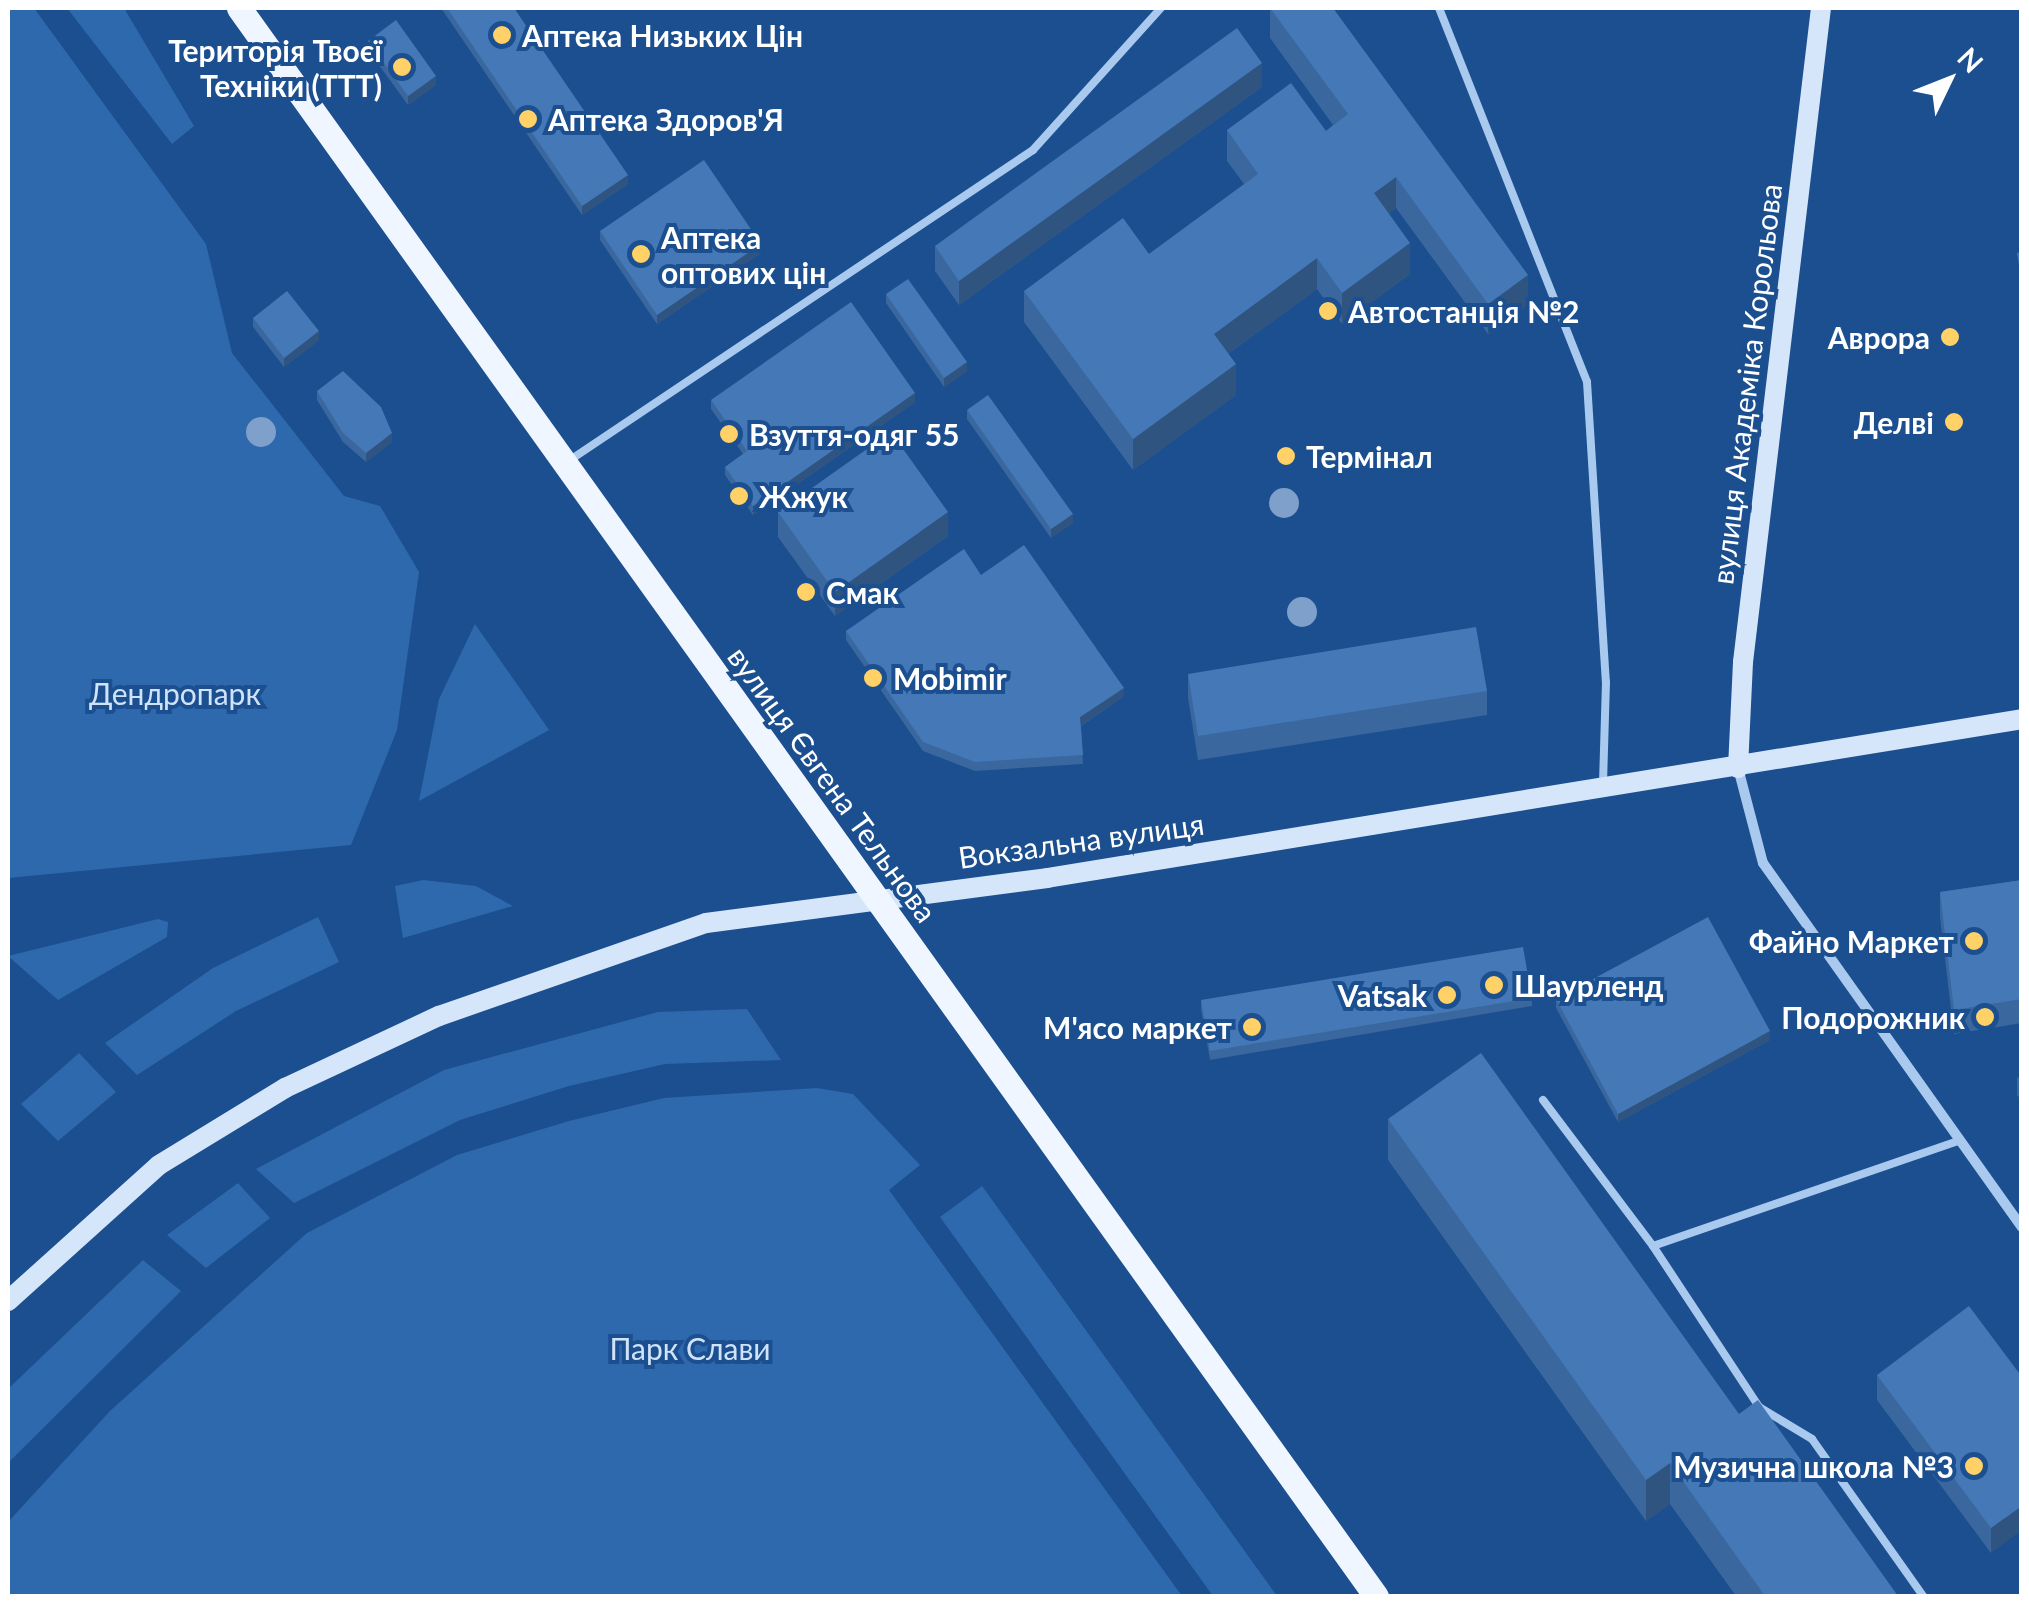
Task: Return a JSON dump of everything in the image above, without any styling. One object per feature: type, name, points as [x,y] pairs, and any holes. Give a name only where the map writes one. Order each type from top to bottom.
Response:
[{"type":"main road","name":"вулиця Євгена Тельнова","points":[[239,8],[562,465],[1376,1596]]},
{"type":"main road","name":"вулиця Академіка Корольова","points":[[1738,768],[1742,662],[1821,8]]},
{"type":"main road","name":"Вокзальна вулиця","points":[[8,1302],[159,1165],[337,1064],[439,1016],[706,923],[1047,878],[2022,720]]},
{"type":"street","points":[[1738,768],[1763,863],[2022,1227]]},
{"type":"lane","points":[[562,465],[1032,150],[1160,8]]},
{"type":"lane","points":[[1439,8],[1587,382],[1606,682],[1602,791]]},
{"type":"lane","points":[[1542,1100],[1653,1246],[1759,1408],[1812,1439],[1923,1596]]},
{"type":"lane","points":[[1653,1246],[1960,1140]]},
{"type":"green space","name":"Дендропарк","points":[[8,8],[34,8],[206,244],[232,353],[344,496],[380,506],[419,572],[397,730],[351,845],[8,878]]},
{"type":"green space","points":[[67,8],[124,8],[194,126],[172,144]]},
{"type":"green space","points":[[475,624],[549,730],[419,801],[439,699]]},
{"type":"green space","points":[[423,880],[476,886],[513,906],[403,938],[395,886]]},
{"type":"green space","points":[[318,917],[339,962],[236,1011],[137,1075],[105,1043],[213,968]]},
{"type":"green space","points":[[158,919],[168,922],[167,937],[58,1000],[8,956]]},
{"type":"green space","points":[[747,1009],[781,1060],[665,1064],[569,1086],[460,1120],[294,1203],[256,1169],[444,1070],[658,1012]]},
{"type":"green space","points":[[79,1053],[116,1092],[58,1141],[21,1104]]},
{"type":"green space","name":"Парк Слави","points":[[817,1088],[853,1094],[920,1165],[889,1190],[1182,1596],[8,1596],[8,1522],[110,1411],[307,1233],[457,1155],[569,1121],[664,1098]]},
{"type":"green space","points":[[238,1183],[270,1218],[206,1268],[167,1235]]},
{"type":"green space","points":[[982,1186],[1277,1596],[1213,1596],[940,1217]]},
{"type":"green space","points":[[143,1260],[181,1291],[8,1463],[8,1389]]},
{"type":"building","points":[[447,8],[514,8],[628,175],[582,206]]},
{"type":"building","points":[[1270,8],[1333,8],[1528,275],[1488,304],[1396,177],[1374,193],[1410,243],[1342,293],[1317,258],[1214,334],[1236,364],[1133,439],[1024,291],[1123,218],[1149,254],[1258,174],[1227,130],[1291,83],[1326,131],[1348,114]]},
{"type":"building","name":"Територія Твоєї Техніки (ТТТ)","points":[[396,20],[436,76],[408,96],[368,41]]},
{"type":"building","points":[[1237,28],[1262,63],[959,281],[935,246]]},
{"type":"building","points":[[704,160],[761,244],[657,315],[600,231]]},
{"type":"building","points":[[2022,252],[2022,283],[2017,253]]},
{"type":"building","points":[[908,279],[967,362],[944,378],[886,294]]},
{"type":"building","points":[[287,291],[319,331],[284,358],[253,318]]},
{"type":"building","points":[[851,302],[915,393],[753,506],[725,467],[747,451],[711,400]]},
{"type":"building","points":[[343,371],[381,407],[392,433],[366,453],[343,433],[317,391]]},
{"type":"building","points":[[988,395],[1073,514],[1051,529],[967,410]]},
{"type":"building","points":[[891,432],[948,512],[835,592],[778,512]]},
{"type":"building","points":[[1024,545],[1124,688],[1080,717],[1083,755],[975,762],[923,742],[846,631],[964,549],[981,575]]},
{"type":"building","points":[[1476,627],[1487,691],[1198,736],[1188,674]]},
{"type":"building","points":[[2022,880],[2022,999],[1954,1010],[1940,892]]},
{"type":"building","points":[[1708,917],[1770,1031],[1618,1114],[1556,999]]},
{"type":"building","points":[[1523,947],[1532,998],[1210,1051],[1201,1000]]},
{"type":"building","points":[[1481,1053],[1739,1414],[1758,1400],[1898,1596],[1765,1596],[1670,1463],[1646,1480],[1388,1119]]},
{"type":"building","name":"Музична школа №3","points":[[1969,1306],[2022,1377],[2022,1506],[1991,1528],[1877,1375]]},
{"type":"place","name":"Аптека Низьких Цін","points":[[502,35]]},
{"type":"place","name":"Територія Твоєї Техніки (ТТТ)","points":[[402,67]]},
{"type":"place","name":"Аптека Здоров'Я","points":[[528,119]]},
{"type":"place","name":"Аптека оптових цін","points":[[641,254]]},
{"type":"place","name":"Автостанція №2","points":[[1328,311]]},
{"type":"place","name":"Аврора","points":[[1950,337]]},
{"type":"place","name":"Делві","points":[[1954,422]]},
{"type":"place","name":"Взуття-одяг 55","points":[[729,434]]},
{"type":"place","name":"Термінал","points":[[1286,456]]},
{"type":"place","name":"Жжук","points":[[739,496]]},
{"type":"place","name":"Смак","points":[[806,592]]},
{"type":"place","name":"Mobimir","points":[[873,678]]},
{"type":"place","name":"Файно Маркет","points":[[1974,941]]},
{"type":"place","name":"Шаурленд","points":[[1494,985]]},
{"type":"place","name":"Vatsak","points":[[1447,995]]},
{"type":"place","name":"Подорожник","points":[[1985,1017]]},
{"type":"place","name":"М'ясо маркет","points":[[1252,1027]]},
{"type":"place","name":"Музична школа №3","points":[[1974,1466]]}]
